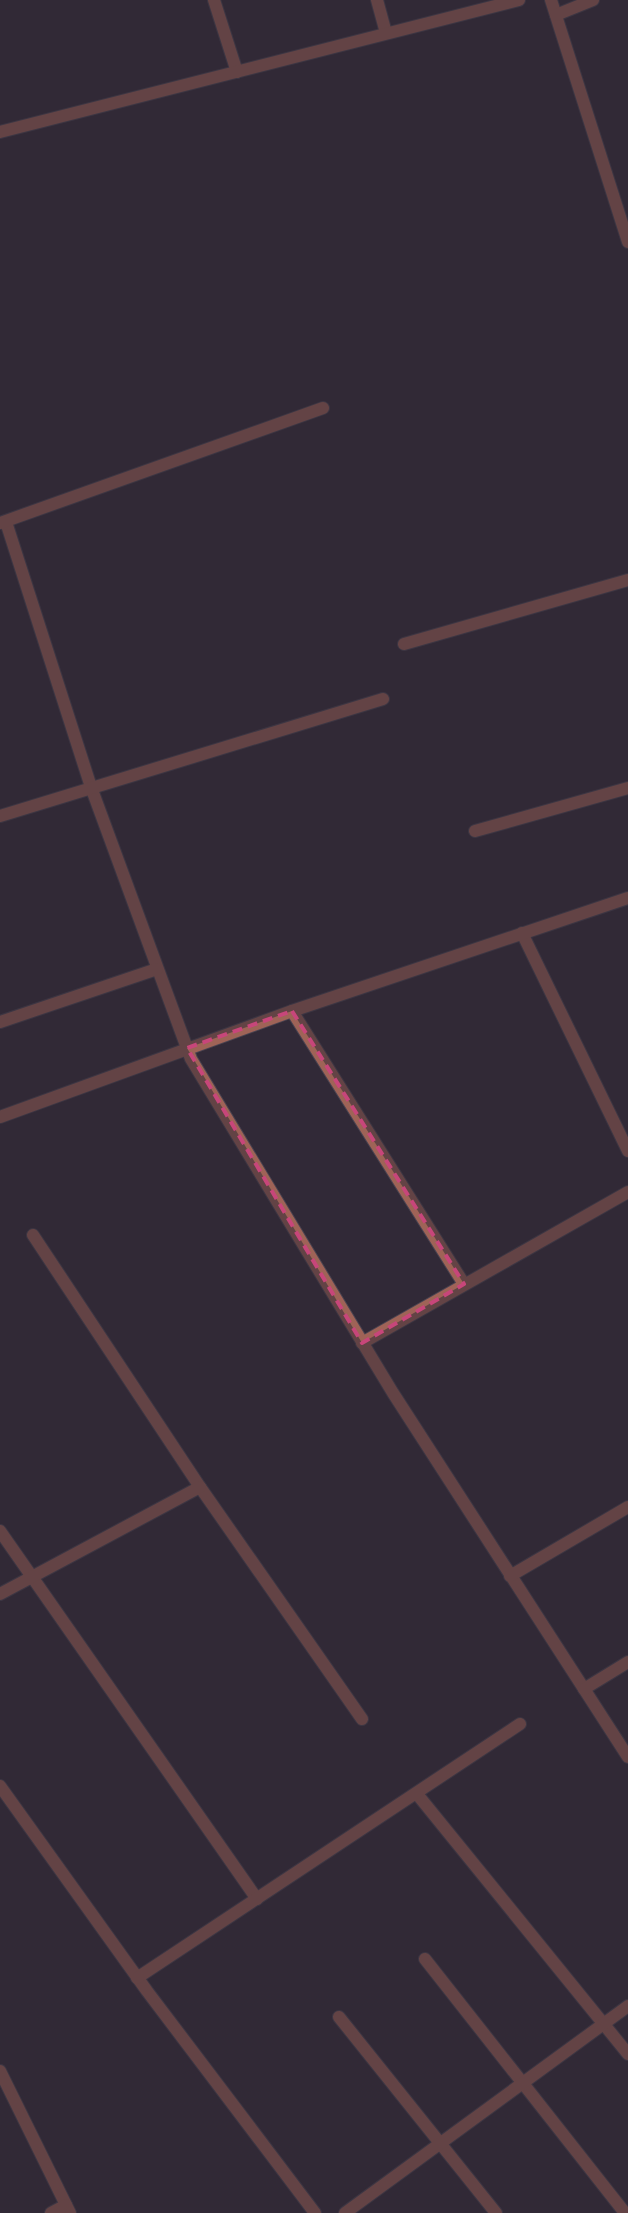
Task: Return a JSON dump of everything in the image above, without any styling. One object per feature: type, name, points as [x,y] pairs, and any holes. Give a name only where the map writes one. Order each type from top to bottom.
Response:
[{"type":"street","points":[[214,0],[237,72]]},
{"type":"street","points":[[377,0],[386,33]]},
{"type":"street","points":[[0,132],[519,0]]},
{"type":"street","points":[[551,0],[628,242]]},
{"type":"street","points":[[556,15],[593,0]]},
{"type":"street","points":[[323,408],[3,523],[91,787],[191,1059],[362,1343],[628,1757]]},
{"type":"street","points":[[404,644],[628,580]]},
{"type":"street","points":[[0,816],[383,699]]},
{"type":"street","points":[[475,831],[628,788]]},
{"type":"street","points":[[0,1117],[292,1011],[628,898]]},
{"type":"street","points":[[522,933],[628,1151]]},
{"type":"street","points":[[0,1022],[157,969]]},
{"type":"street","points":[[292,1011],[464,1284]]},
{"type":"street","points":[[362,1343],[628,1192]]},
{"type":"street","points":[[33,1235],[200,1487],[362,1719]]},
{"type":"street","points":[[0,1594],[200,1487]]},
{"type":"street","points":[[510,1576],[628,1507]]},
{"type":"street","points":[[0,1531],[257,1899]]},
{"type":"street","points":[[584,1689],[628,1662]]},
{"type":"street","points":[[137,1978],[520,1724]]},
{"type":"street","points":[[0,1786],[137,1978],[314,2213]]},
{"type":"street","points":[[416,1794],[628,2054]]},
{"type":"street","points":[[425,1959],[625,2213]]},
{"type":"street","points":[[345,2213],[628,2006]]},
{"type":"street","points":[[339,2016],[496,2213]]},
{"type":"street","points":[[0,2071],[68,2209],[51,2213]]},
{"type":"highlighted area","points":[[292,1011],[464,1284],[362,1343],[187,1048]]}]
